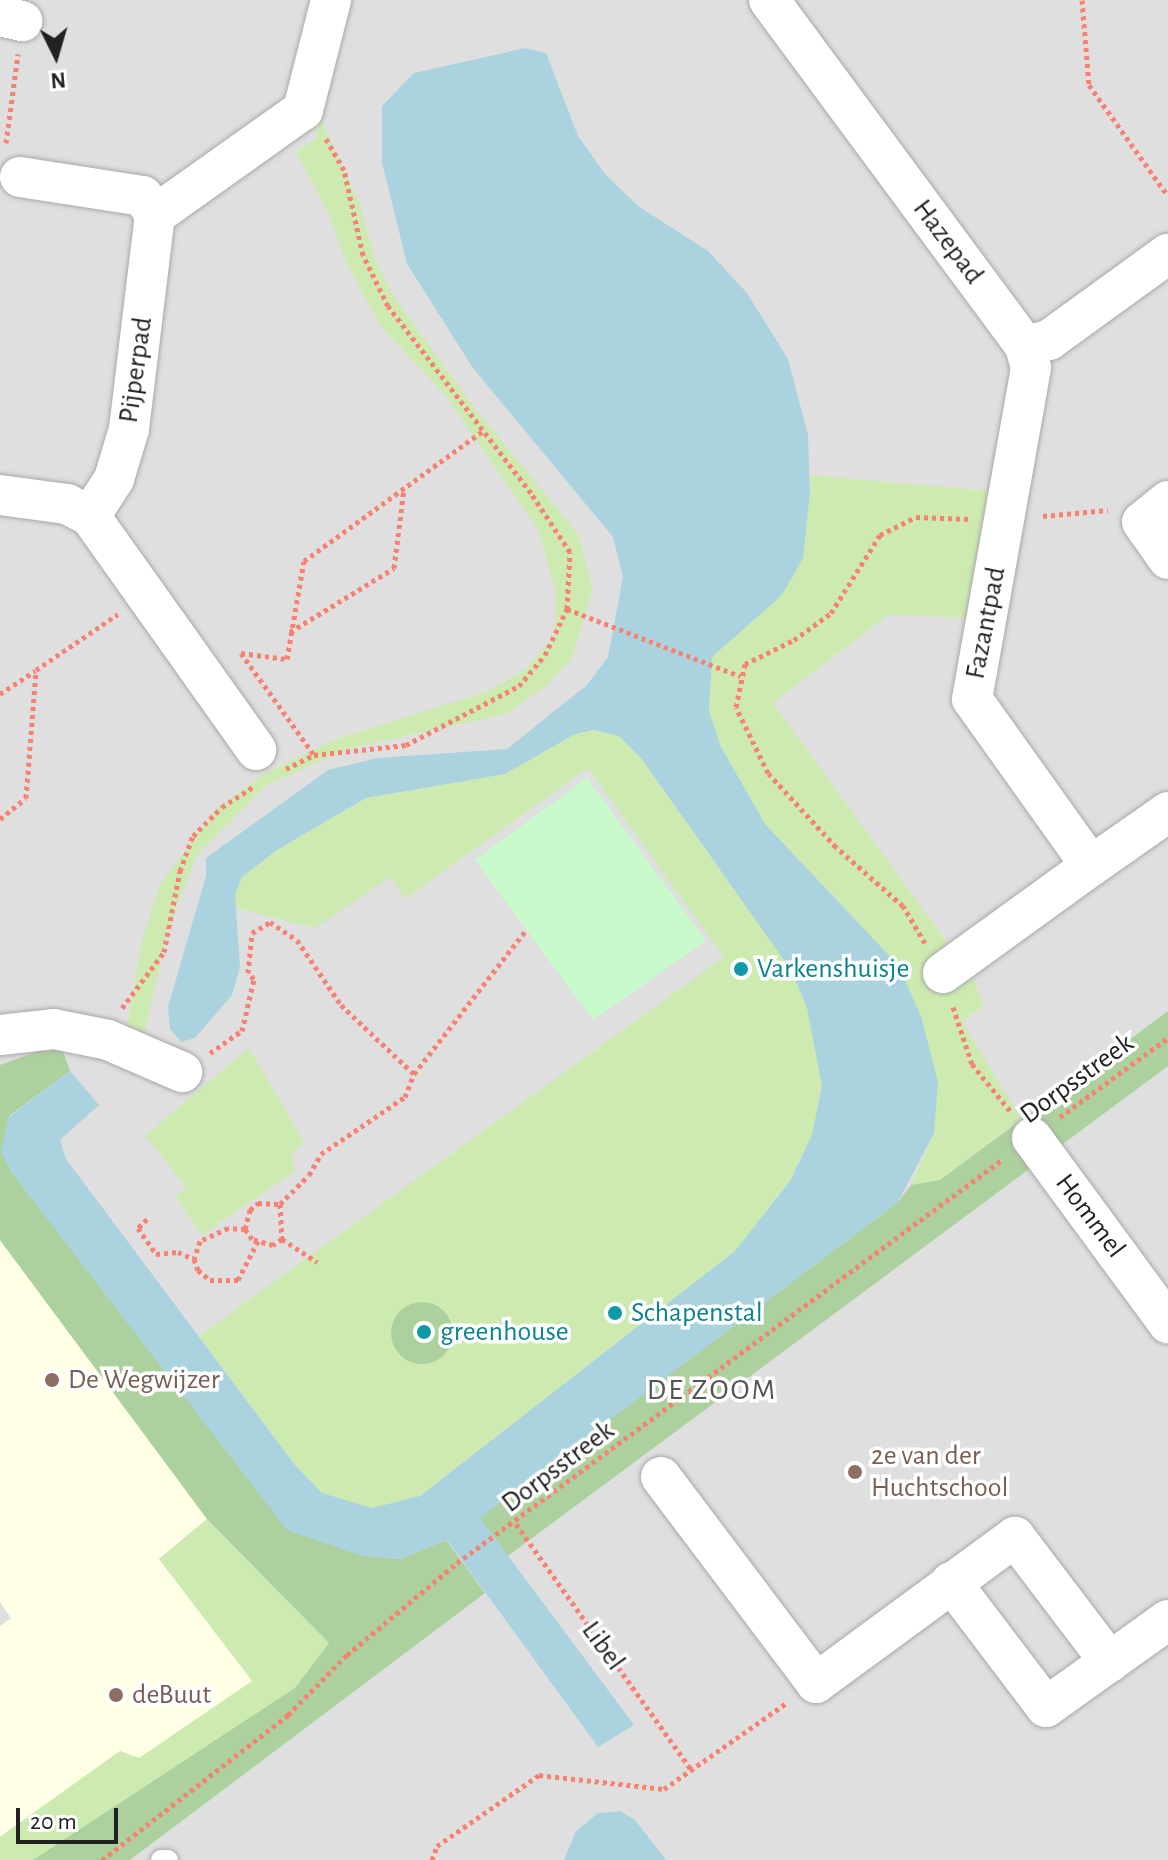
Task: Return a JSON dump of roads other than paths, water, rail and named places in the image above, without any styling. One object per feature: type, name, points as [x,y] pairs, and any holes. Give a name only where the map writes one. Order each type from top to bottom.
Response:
[{"type":"street","points":[[20,177],[143,196],[155,215],[303,110],[331,0]]},
{"type":"street","name":"Hazepad","points":[[769,0],[1025,346]]},
{"type":"street","name":"Pijperpad","points":[[90,516],[114,479],[129,429],[155,215]]},
{"type":"street","points":[[1025,346],[1049,340],[1168,254]]},
{"type":"street","name":"Fazantpad","points":[[1025,346],[1031,368],[972,699],[1091,866]]},
{"type":"street","points":[[0,495],[67,504],[90,516],[265,768]]},
{"type":"street","points":[[1160,507],[1142,522],[1168,559]]},
{"type":"street","points":[[943,973],[1168,812]]},
{"type":"street","points":[[0,1035],[54,1029],[108,1040],[182,1072]]},
{"type":"street","name":"Hommel","points":[[1032,1138],[1161,1300]]},
{"type":"street","points":[[661,1477],[816,1683],[1015,1537],[1110,1662]]},
{"type":"street","points":[[951,1582],[1046,1707],[1168,1620]]},
{"type":"water","points":[[525,48],[546,53],[578,136],[605,174],[638,206],[708,251],[747,293],[788,359],[808,435],[810,493],[803,558],[782,595],[712,657],[709,711],[721,747],[765,824],[898,965],[921,1016],[938,1082],[934,1133],[898,1202],[480,1518],[634,1725],[598,1747],[447,1540],[400,1559],[359,1555],[287,1530],[11,1172],[1,1151],[9,1117],[70,1071],[99,1105],[60,1140],[66,1159],[294,1464],[322,1493],[372,1508],[420,1496],[735,1251],[790,1181],[812,1135],[822,1086],[807,1008],[791,970],[641,758],[619,736],[593,730],[575,734],[505,774],[366,798],[277,850],[242,877],[235,894],[240,968],[232,995],[195,1038],[181,1042],[170,1029],[168,1007],[206,876],[206,858],[328,770],[377,758],[507,749],[587,685],[608,657],[623,577],[613,537],[473,368],[407,264],[382,162],[382,106],[414,73]]},
{"type":"water","points":[[620,1811],[635,1820],[666,1860],[564,1860],[576,1831],[598,1813]]},
{"type":"place","name":"Varkenshuisje","points":[[741,969]]},
{"type":"place","name":"Schapenstal","points":[[615,1313]]},
{"type":"place","name":"greenhouse","points":[[424,1332]]},
{"type":"place","name":"De Wegwijzer","points":[[52,1380]]},
{"type":"place","name":"2e van der Huchtschool","points":[[855,1472]]},
{"type":"place","name":"deBuut","points":[[116,1695]]},
{"type":"district","name":"DE ZOOM","points":[[712,1390]]}]
